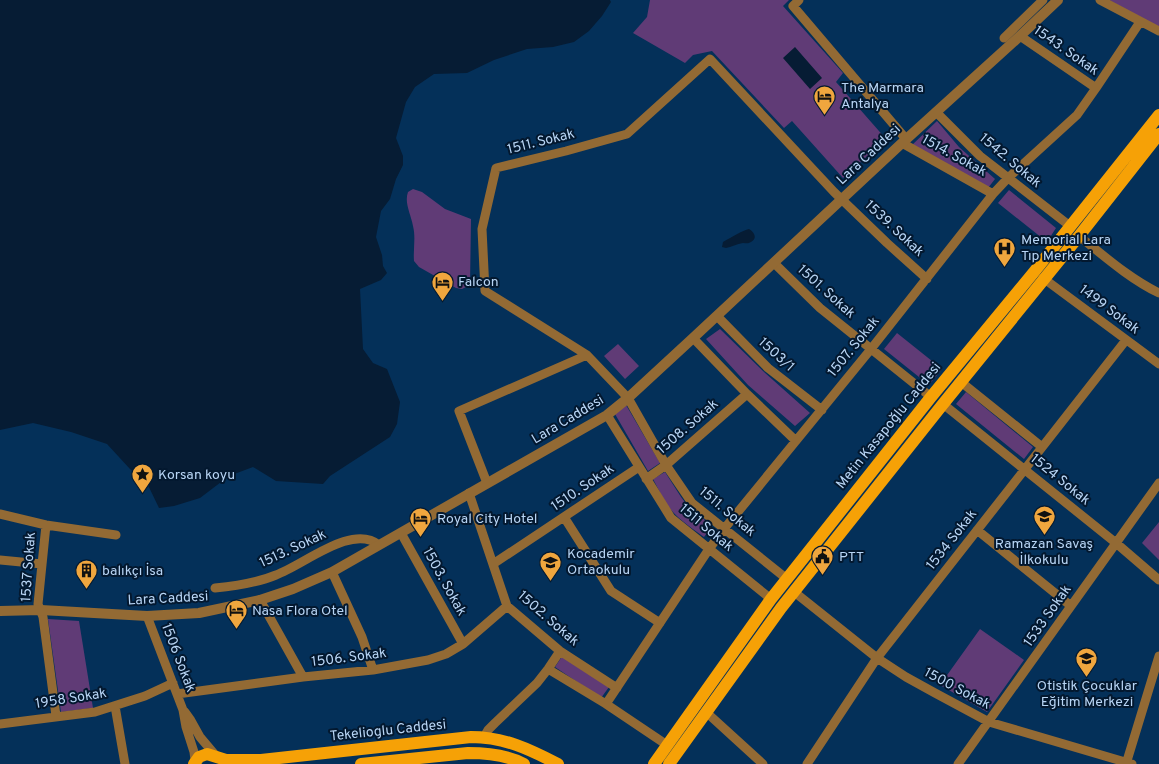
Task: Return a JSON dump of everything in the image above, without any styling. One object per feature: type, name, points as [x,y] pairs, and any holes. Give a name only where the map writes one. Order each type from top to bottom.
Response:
[{"type":"main road","name":"Metin Kasapoğlu Caddesi","points":[[669,764],[793,591],[1044,278],[1075,231],[1159,115]]},
{"type":"main road","name":"Metin Kasapoğlu Caddesi","points":[[654,764],[771,599],[932,397],[1159,134]]},
{"type":"main road","name":"Tekelioglu Caddesi","points":[[219,760],[261,760],[484,737],[525,748],[558,764]]},
{"type":"main road","points":[[361,764],[468,752],[503,756],[524,764]]},
{"type":"main road","points":[[193,763],[203,755],[212,754],[219,760]]},
{"type":"street","points":[[799,0],[793,6],[904,141]]},
{"type":"street","points":[[1004,38],[1043,0]]},
{"type":"street","name":"Lara Caddesi","points":[[0,611],[41,610],[147,616],[200,613],[260,600],[293,589],[332,572],[607,415],[628,398],[1058,0]]},
{"type":"street","points":[[1100,0],[1159,31]]},
{"type":"street","name":"1507. Sokak","points":[[606,704],[724,529],[871,349],[993,194],[1077,115],[1140,22]]},
{"type":"street","name":"1543. Sokak","points":[[1020,36],[1096,88]]},
{"type":"street","name":"1511. Sokak","points":[[787,579],[692,503],[666,465],[628,398],[587,355],[485,291],[482,229],[496,168],[627,134],[710,59],[842,199]]},
{"type":"street","name":"1542. Sokak","points":[[936,112],[980,156],[1119,268],[1159,293]]},
{"type":"street","name":"1514. Sokak","points":[[904,141],[993,194]]},
{"type":"street","name":"1539. Sokak","points":[[842,199],[927,279]]},
{"type":"street","name":"1501. Sokak","points":[[774,263],[820,308],[932,397]]},
{"type":"street","name":"1499 Sokak","points":[[1044,278],[1159,364]]},
{"type":"street","name":"1503/1","points":[[717,316],[768,368],[822,410]]},
{"type":"street","points":[[693,338],[796,441]]},
{"type":"street","name":"1534 Sokak","points":[[811,762],[878,658],[1126,340]]},
{"type":"street","points":[[487,483],[459,410],[587,355]]},
{"type":"street","points":[[961,382],[1042,447]]},
{"type":"street","name":"1508. Sokak","points":[[646,479],[666,465],[747,394]]},
{"type":"street","name":"1524 Sokak","points":[[943,404],[1116,543],[1159,580]]},
{"type":"street","name":"1511 Sokak","points":[[607,415],[671,518],[771,599]]},
{"type":"street","name":"1510. Sokak","points":[[493,564],[638,467]]},
{"type":"street","name":"1533 Sokak","points":[[958,764],[1159,483]]},
{"type":"street","name":"1502. Sokak","points":[[468,493],[507,606],[560,651],[617,688]]},
{"type":"street","name":"1537 Sokak","points":[[0,514],[46,525],[116,535]]},
{"type":"street","points":[[564,517],[611,591],[660,623]]},
{"type":"street","name":"1537 Sokak","points":[[46,525],[38,604],[43,617],[56,716]]},
{"type":"street","points":[[977,530],[1072,606]]},
{"type":"street","name":"1503. Sokak","points":[[402,533],[463,644]]},
{"type":"street","name":"1513. Sokak","points":[[216,588],[240,586],[276,575],[344,540],[360,538],[374,541],[379,545]]},
{"type":"street","points":[[0,560],[42,564]]},
{"type":"street","points":[[332,572],[362,637],[374,670]]},
{"type":"street","name":"1500 Sokak","points":[[793,591],[878,658],[906,677],[989,722],[1128,764]]},
{"type":"street","points":[[260,600],[303,677]]},
{"type":"street","name":"1506. Sokak","points":[[177,694],[303,677],[374,670],[428,660],[446,654],[463,644],[507,606]]},
{"type":"street","name":"1506 Sokak","points":[[147,616],[183,710],[194,752],[193,763]]},
{"type":"street","points":[[484,737],[488,730],[537,683],[560,651]]},
{"type":"street","points":[[1128,764],[1159,656]]},
{"type":"street","points":[[548,669],[606,704],[667,745]]},
{"type":"street","name":"1958 Sokak","points":[[0,724],[95,712],[145,696],[173,683]]},
{"type":"street","points":[[115,706],[125,764]]},
{"type":"street","name":"1506 Sokak","points":[[183,710],[200,737],[219,760]]},
{"type":"street","points":[[706,712],[763,764]]},
{"type":"shaded area","points":[[650,0],[789,0],[783,6],[843,73],[836,82],[886,139],[843,178],[792,121],[784,128],[712,51],[693,55],[685,63],[633,33],[647,17]]},
{"type":"shaded area","points":[[1109,0],[1159,0],[1159,28]]},
{"type":"shaded area","points":[[937,121],[959,147],[995,179],[988,188],[911,146]]},
{"type":"shaded area","points":[[413,189],[422,192],[445,209],[471,219],[470,285],[462,289],[456,288],[419,267],[414,261],[414,230],[407,200],[408,192]]},
{"type":"shaded area","points":[[1009,190],[1056,228],[1047,242],[998,203]]},
{"type":"shaded area","points":[[720,329],[810,413],[795,426],[748,385],[706,339]]},
{"type":"shaded area","points":[[897,333],[942,369],[929,385],[884,349]]},
{"type":"shaded area","points":[[618,344],[639,366],[625,379],[604,356]]},
{"type":"shaded area","points":[[966,392],[1033,447],[1024,459],[956,404]]},
{"type":"shaded area","points":[[626,405],[660,463],[648,471],[615,414]]},
{"type":"shaded area","points":[[665,472],[687,505],[712,526],[704,537],[679,518],[664,500],[653,479]]},
{"type":"shaded area","points":[[1159,522],[1159,560],[1142,543]]},
{"type":"shaded area","points":[[48,619],[79,621],[93,708],[61,712]]},
{"type":"shaded area","points":[[980,629],[1024,660],[987,712],[940,685]]},
{"type":"shaded area","points":[[563,655],[609,687],[601,698],[555,667]]},
{"type":"water","points":[[0,0],[610,0],[611,2],[589,31],[574,42],[553,47],[527,49],[494,60],[467,73],[434,74],[415,87],[406,102],[396,138],[403,156],[403,165],[396,179],[390,199],[381,211],[376,237],[382,255],[383,266],[387,273],[381,280],[360,289],[363,349],[373,363],[387,369],[400,402],[397,424],[390,437],[330,476],[323,484],[276,481],[253,467],[229,476],[200,498],[174,506],[159,508],[146,481],[130,469],[107,444],[71,432],[33,423],[0,430]]},
{"type":"water","points":[[795,47],[822,78],[810,89],[783,58]]},
{"type":"water","points":[[749,229],[754,235],[754,239],[751,242],[726,248],[722,247],[723,242]]},
{"type":"place","name":"The Marmara Antalya","points":[[825,115]]},
{"type":"place","name":"Memorial Lara Tıp Merkezi","points":[[1005,267]]},
{"type":"place","name":"Falcon","points":[[442,301]]},
{"type":"place","name":"Korsan koyu","points":[[142,494]]},
{"type":"place","name":"Ramazan Savaş İlkokulu","points":[[1044,535]]},
{"type":"place","name":"Royal City Hotel","points":[[421,538]]},
{"type":"place","name":"PTT","points":[[823,576]]},
{"type":"place","name":"Kocademir Ortaokulu","points":[[551,581]]},
{"type":"place","name":"balıkçı İsa","points":[[86,590]]},
{"type":"place","name":"Nasa Flora Otel","points":[[236,630]]},
{"type":"place","name":"Otistik Çocuklar Eğitim Merkezi","points":[[1087,677]]}]
